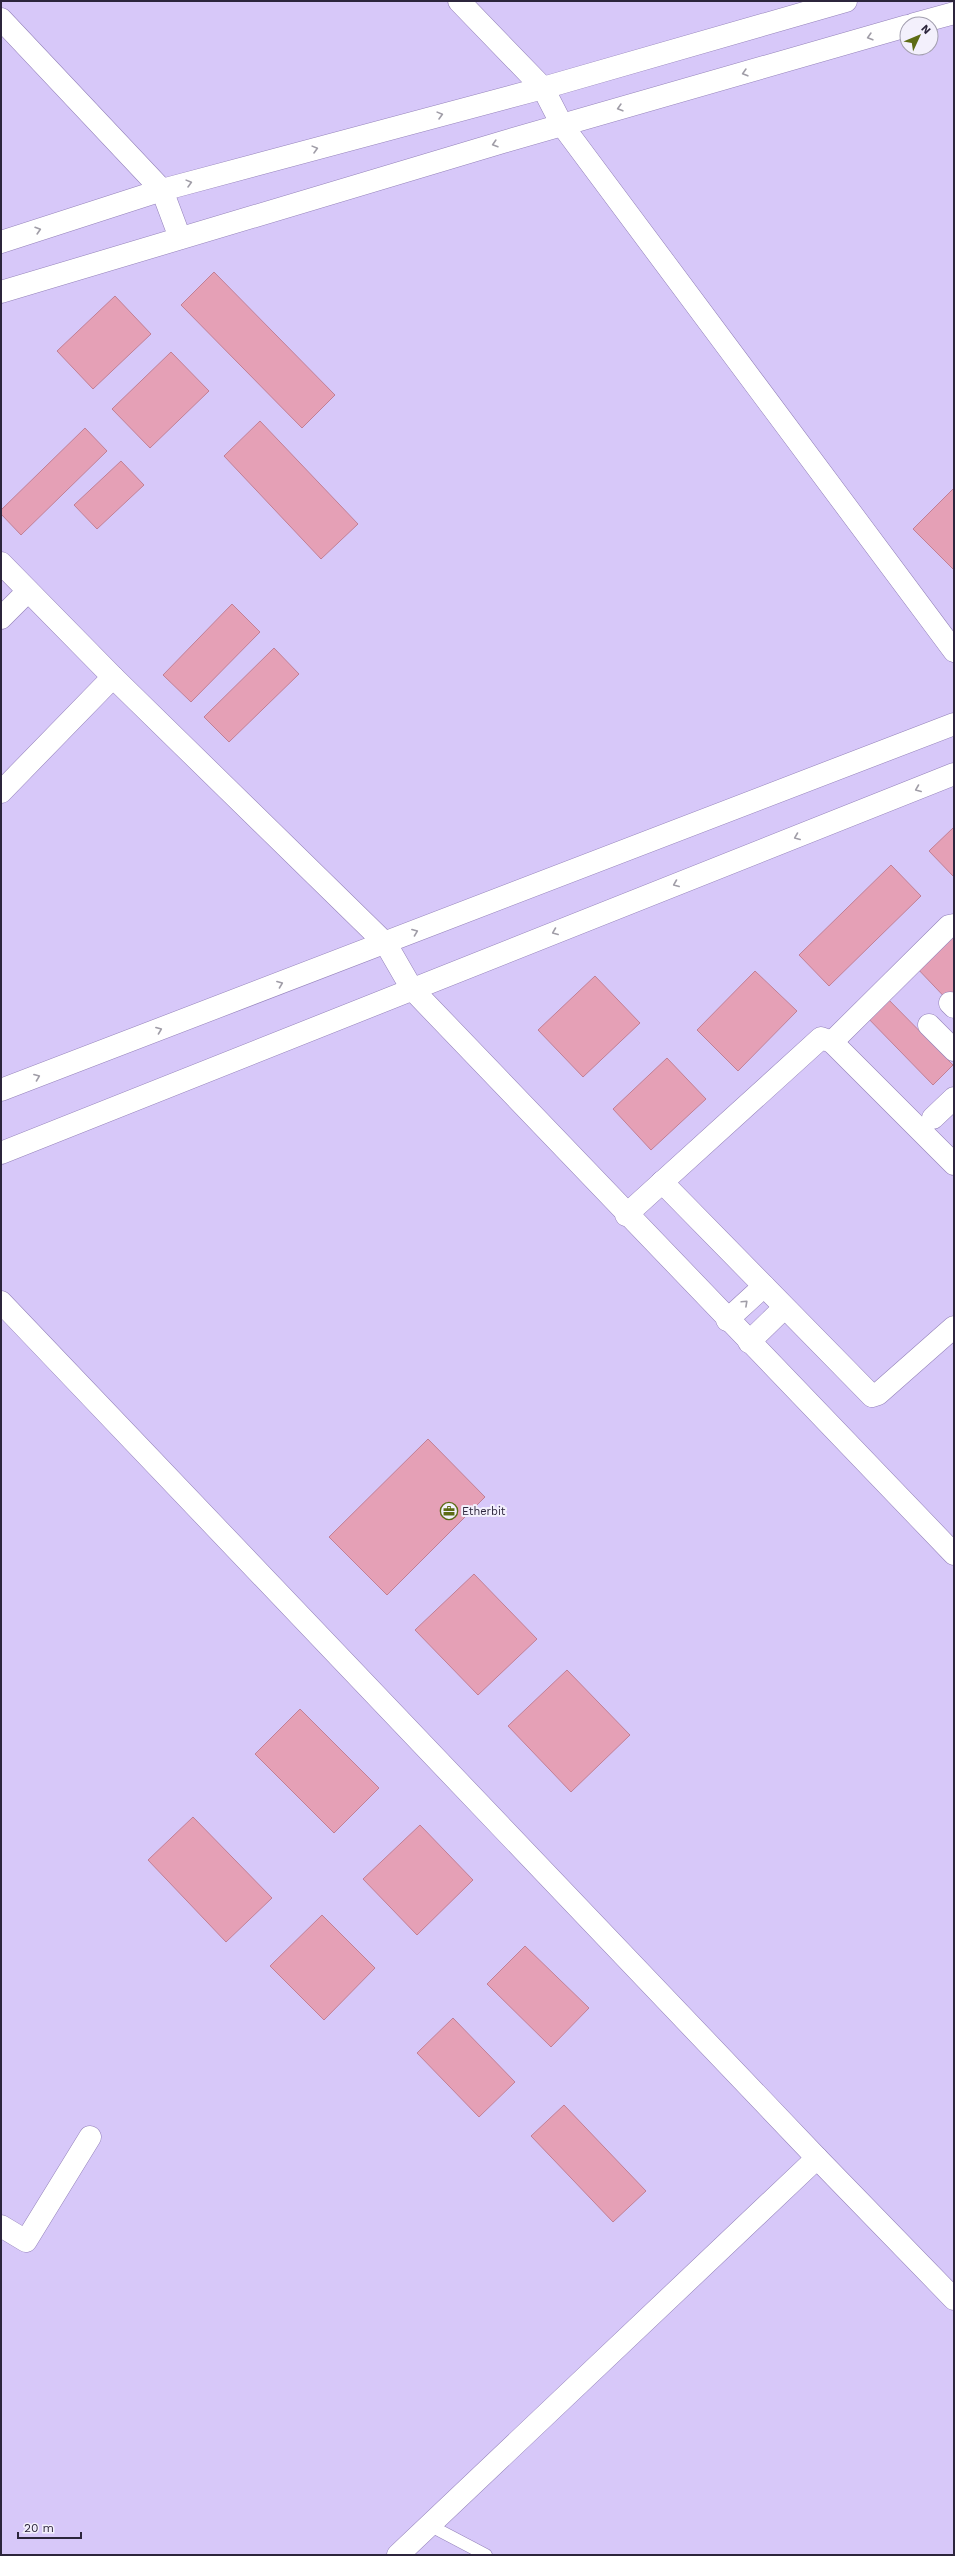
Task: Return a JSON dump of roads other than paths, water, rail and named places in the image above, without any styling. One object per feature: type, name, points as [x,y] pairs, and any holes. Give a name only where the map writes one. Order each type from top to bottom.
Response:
[{"type":"street","points":[[459,1],[543,88],[562,125],[954,651]]},
{"type":"street","points":[[1,242],[162,190],[543,88],[846,1]]},
{"type":"street","points":[[939,16],[954,12]]},
{"type":"street","points":[[1,19],[162,190],[180,238]]},
{"type":"street","points":[[1,292],[562,125],[899,28]]},
{"type":"street","points":[[1,563],[113,677],[386,944],[412,989],[626,1215],[953,1550]]},
{"type":"street","points":[[1,618],[28,591]]},
{"type":"street","points":[[1,792],[113,677]]},
{"type":"street","points":[[1,1090],[386,944],[954,724]]},
{"type":"street","points":[[1,1153],[954,774]]},
{"type":"street","points":[[832,1042],[949,926],[954,925]]},
{"type":"street","points":[[929,1025],[954,1050]]},
{"type":"street","points":[[626,1215],[821,1038],[832,1042],[954,1164]]},
{"type":"street","points":[[933,1118],[954,1098]]},
{"type":"street","points":[[662,1182],[872,1396],[878,1394],[954,1327]]},
{"type":"street","points":[[728,1320],[764,1286]]},
{"type":"street","points":[[1,1302],[817,2158],[954,2299]]},
{"type":"street","points":[[749,1342],[784,1308]]},
{"type":"street","points":[[1,2226],[26,2241],[90,2137]]},
{"type":"street","points":[[398,2555],[817,2158]]},
{"type":"lane","points":[[429,2526],[486,2555]]},
{"type":"place","name":"Etherbit","points":[[449,1511]]}]
